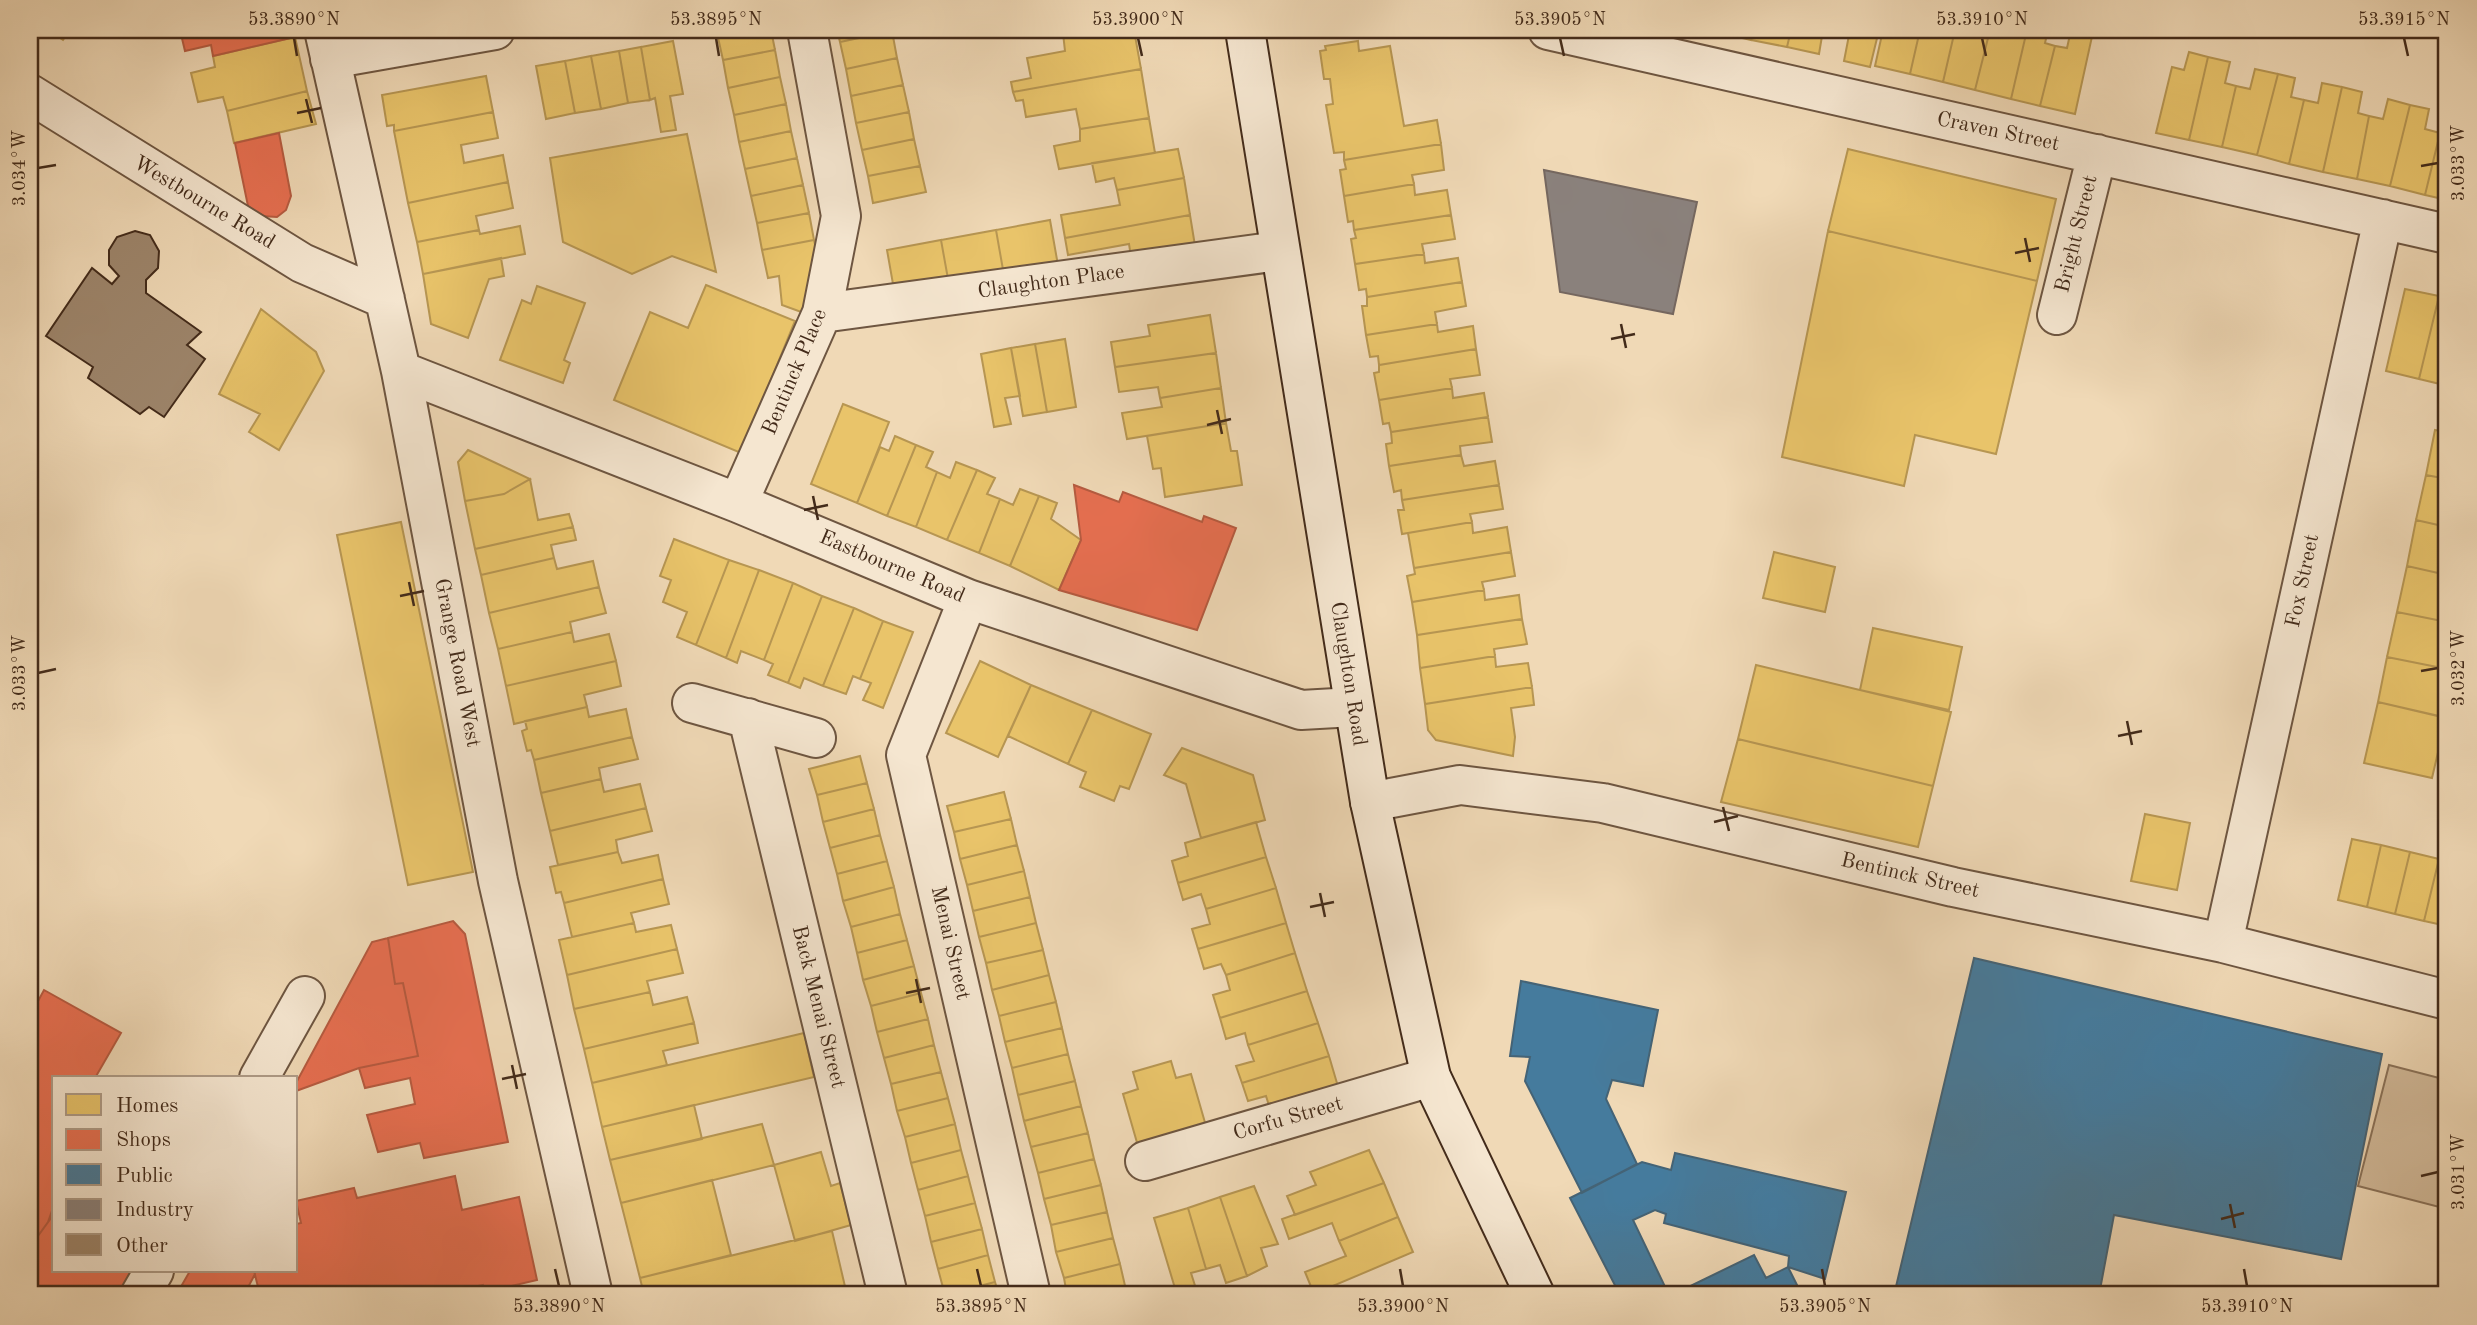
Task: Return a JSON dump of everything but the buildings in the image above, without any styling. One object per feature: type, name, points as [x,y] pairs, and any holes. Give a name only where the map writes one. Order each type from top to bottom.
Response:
[{"type":"street","points":[[327,44],[495,30]]},
{"type":"street","name":"Bentinck Place","points":[[738,502],[822,313],[841,216],[807,30]]},
{"type":"street","name":"Claughton Road","points":[[1245,30],[1370,802],[1431,1077],[1535,1295]]},
{"type":"street","name":"Craven Street","points":[[1548,30],[2447,234]]},
{"type":"street","name":"Grange Road West","points":[[327,44],[401,371],[498,881],[593,1295]]},
{"type":"street","name":"Westbourne Road","points":[[30,93],[302,263],[385,299]]},
{"type":"street","name":"Bright Street","points":[[2057,315],[2097,154]]},
{"type":"street","name":"Fox Street","points":[[2222,943],[2383,219]]},
{"type":"street","name":"Claughton Place","points":[[822,313],[1279,251]]},
{"type":"street","name":"Eastbourne Road","points":[[401,371],[738,502],[968,599],[1301,709],[1354,707]]},
{"type":"street","name":"Menai Street","points":[[968,599],[906,755],[1031,1295]]},
{"type":"street","points":[[692,703],[816,738]]},
{"type":"street","name":"Back Menai Street","points":[[748,719],[888,1295]]},
{"type":"street","name":"Bentinck Street","points":[[1370,802],[1460,785],[1603,803],[1953,887],[2222,943],[2447,1000]]},
{"type":"street","points":[[261,1076],[305,996]]},
{"type":"street","name":"Corfu Street","points":[[1145,1161],[1431,1077]]},
{"type":"street","points":[[140,1295],[153,1272]]},
{"type":"shaded area","points":[[2389,1065],[2447,1080],[2447,1209],[2358,1186]]}]
